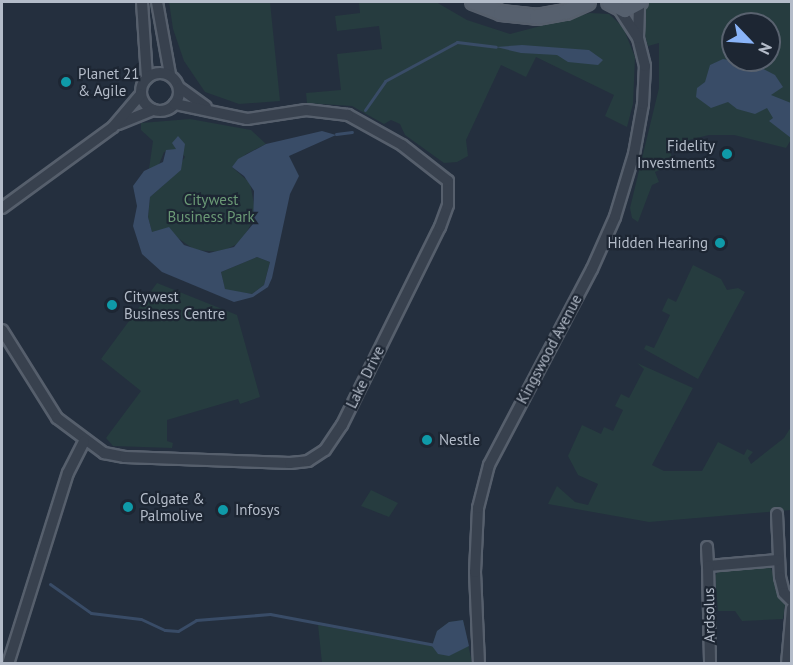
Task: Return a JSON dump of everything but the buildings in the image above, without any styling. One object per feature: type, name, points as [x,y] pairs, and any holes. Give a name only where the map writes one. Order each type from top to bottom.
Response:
[{"type":"main road","points":[[473,2],[520,17],[552,15],[585,4],[613,5],[631,9],[639,2]]},
{"type":"street","points":[[113,127],[141,94],[147,78],[142,2]]},
{"type":"street","points":[[2,208],[113,127],[153,110],[165,111],[175,104],[180,88],[170,74],[157,2]]},
{"type":"street","name":"Kingswood Avenue","points":[[479,663],[475,572],[483,485],[502,436],[592,269],[615,217],[643,104],[645,66],[638,38],[639,2]]},
{"type":"street","name":"Kingswood Avenue","points":[[613,5],[638,38]]},
{"type":"street","points":[[147,78],[158,72],[170,74]]},
{"type":"street","name":"Lake Drive","points":[[180,88],[214,112]]},
{"type":"street","points":[[141,94],[153,110]]},
{"type":"street","name":"Lake Drive","points":[[2,330],[44,402],[84,442],[104,453],[124,457],[308,461],[325,450],[342,425],[440,227],[449,191],[445,176],[367,123],[324,110],[247,119],[175,104]]},
{"type":"street","points":[[8,663],[68,473],[84,442]]},
{"type":"street","points":[[777,514],[778,560],[784,593],[792,601]]},
{"type":"street","name":"Ardsolus","points":[[707,547],[710,663]]},
{"type":"street","name":"Ardsolus","points":[[708,566],[778,560]]},
{"type":"street","points":[[787,663],[792,608]]},
{"type":"green space","points":[[169,2],[270,2],[280,101],[239,104],[205,92],[184,61],[173,29]]},
{"type":"green space","points":[[359,2],[436,2],[467,20],[510,34],[590,13],[609,14],[623,27],[635,57],[633,104],[627,127],[605,116],[614,95],[536,57],[526,77],[501,65],[466,140],[468,156],[457,162],[444,163],[405,135],[400,124],[391,120],[384,124],[352,106],[307,103],[306,93],[341,90],[337,54],[382,49],[379,26],[337,31],[335,16],[360,13]]},
{"type":"green space","points":[[646,2],[791,2],[792,138],[786,148],[734,135],[709,135],[669,145],[673,164],[655,172],[659,182],[652,185],[638,222],[632,218],[630,208],[659,88],[659,43],[648,46],[642,14]]},
{"type":"green space","name":"Citywest Business Park","points":[[190,119],[251,130],[266,144],[246,154],[232,167],[250,183],[256,215],[241,242],[221,252],[195,250],[175,236],[152,232],[148,217],[150,197],[168,181],[185,157],[176,146],[177,149],[164,152],[158,167],[149,169],[153,141],[141,130],[141,123]]},
{"type":"green space","points":[[257,257],[270,262],[264,285],[252,294],[225,290],[221,272]]},
{"type":"green space","points":[[693,265],[721,279],[727,290],[738,288],[745,292],[698,379],[644,349],[646,345],[654,348],[670,315],[662,311],[668,298],[676,302]]},
{"type":"green space","points":[[157,283],[237,315],[260,397],[240,404],[238,399],[167,420],[167,441],[173,443],[172,448],[113,446],[106,438],[141,391],[101,359]]},
{"type":"green space","points":[[637,363],[693,388],[652,465],[664,471],[702,471],[718,442],[744,455],[747,449],[753,452],[748,458],[751,464],[784,438],[791,427],[791,510],[649,522],[548,504],[557,486],[575,502],[588,505],[598,484],[578,475],[568,456],[582,425],[601,434],[604,427],[613,431],[623,410],[615,406],[621,394],[629,398],[644,369]]},
{"type":"green space","points":[[371,490],[398,503],[389,517],[361,506]]},
{"type":"green space","points":[[770,566],[785,605],[783,619],[742,621],[735,611],[718,611],[715,576],[719,570]]},
{"type":"green space","points":[[463,620],[472,663],[322,663],[318,625],[432,646],[437,631],[449,622]]},
{"type":"water","points":[[522,45],[589,50],[603,60],[598,65],[568,62],[557,55],[521,53],[496,47]]},
{"type":"water","points":[[721,60],[721,72],[769,72],[775,75],[783,87],[771,95],[791,103],[791,138],[769,121],[773,118],[767,108],[755,114],[737,109],[728,102],[711,108],[696,97],[697,88],[705,82],[710,65]]},
{"type":"water","points":[[322,131],[336,135],[289,156],[299,176],[290,194],[272,278],[268,287],[253,297],[234,302],[162,272],[142,254],[133,226],[137,206],[133,186],[144,171],[163,162],[166,150],[176,149],[172,143],[178,136],[185,144],[181,170],[150,197],[148,217],[152,232],[169,227],[184,245],[209,253],[234,247],[253,224],[254,191],[244,176],[232,167],[238,159],[266,144]],"holes":[[[257,257],[270,262],[264,285],[252,294],[225,289],[221,272]]]},
{"type":"water","points":[[463,620],[469,646],[449,656],[438,654],[432,646],[437,631],[449,622]]},
{"type":"waterway","points":[[365,110],[385,81],[457,42],[496,47]]},
{"type":"waterway","points":[[336,134],[352,132]]},
{"type":"waterway","points":[[50,584],[91,613],[141,619],[165,630],[178,631],[196,620],[270,614],[435,645]]},
{"type":"place","name":"Planet 21 & Agile","points":[[66,82]]},
{"type":"place","name":"Fidelity Investments","points":[[727,154]]},
{"type":"place","name":"Hidden Hearing","points":[[720,243]]},
{"type":"place","name":"Citywest Business Centre","points":[[112,305]]},
{"type":"place","name":"Nestle","points":[[427,440]]},
{"type":"place","name":"Colgate & Palmolive","points":[[128,507]]},
{"type":"place","name":"Infosys","points":[[223,510]]}]
